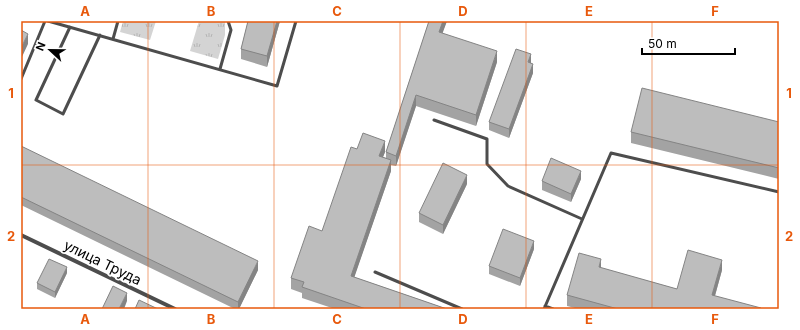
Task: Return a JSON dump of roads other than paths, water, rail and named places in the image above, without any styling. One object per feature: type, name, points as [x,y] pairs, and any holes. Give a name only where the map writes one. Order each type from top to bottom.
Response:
[{"type":"street","name":"улица Труда","points":[[21,235],[176,309]]},
{"type":"lane","points":[[21,79],[46,21],[277,86],[296,21]]},
{"type":"lane","points":[[113,39],[118,21]]},
{"type":"lane","points":[[220,70],[230,30],[228,21]]},
{"type":"lane","points":[[70,27],[36,100],[63,114],[100,36]]},
{"type":"lane","points":[[434,120],[487,139],[487,164],[508,186],[582,219]]},
{"type":"lane","points":[[552,309],[544,308],[611,153],[779,192]]},
{"type":"lane","points":[[375,272],[462,309]]}]
